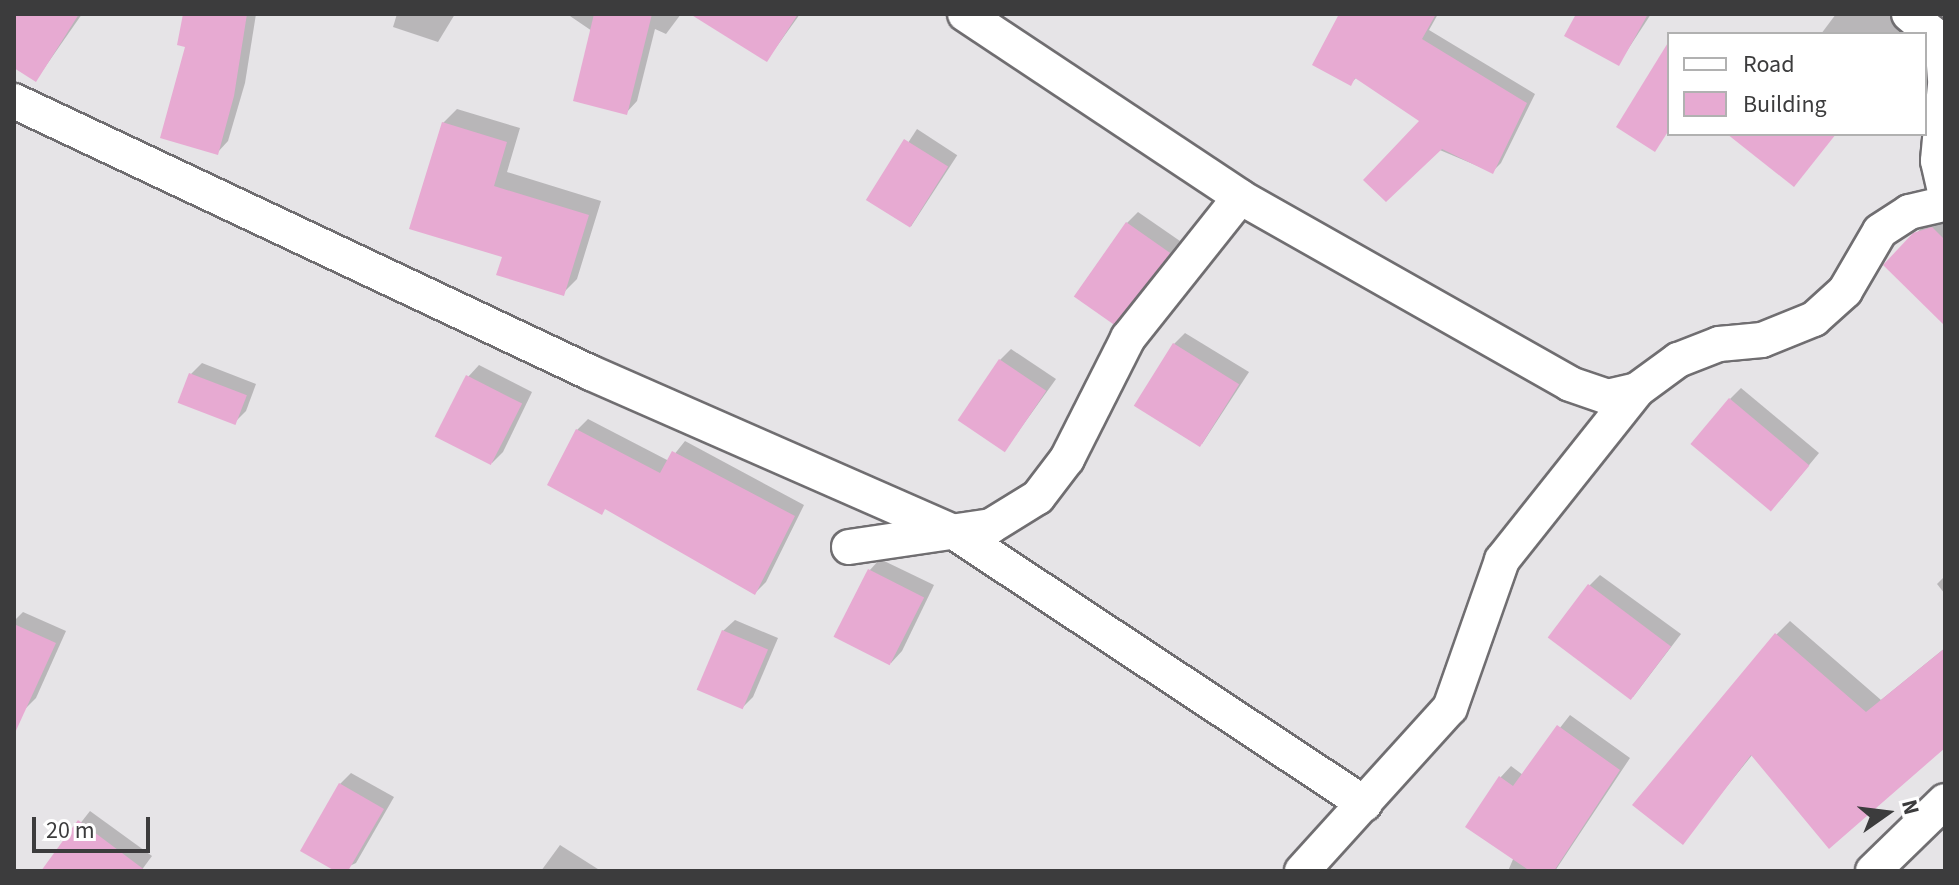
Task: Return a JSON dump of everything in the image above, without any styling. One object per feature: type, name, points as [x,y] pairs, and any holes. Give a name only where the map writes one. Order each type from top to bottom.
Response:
[{"type":"street","points":[[965,14],[1240,197],[1570,384],[1607,397],[1637,390]]},
{"type":"street","points":[[1929,23],[1943,51],[1945,82],[1938,161],[1945,191]]},
{"type":"street","points":[[14,101],[591,373],[957,534],[1365,804]]},
{"type":"street","points":[[849,547],[957,534],[991,526],[1038,497],[1067,459],[1128,338],[1240,197]]},
{"type":"street","points":[[1302,871],[1450,708],[1502,560],[1637,390],[1678,360],[1719,344],[1762,340],[1814,319],[1845,291],[1880,231],[1909,212],[1945,204]]},
{"type":"street","points":[[1873,871],[1945,801]]},
{"type":"building","points":[[14,14],[79,14],[36,82],[14,68]]},
{"type":"building","points":[[183,14],[247,14],[234,96],[218,155],[160,138],[185,47],[177,45]]},
{"type":"building","points":[[594,14],[652,14],[627,115],[573,101]]},
{"type":"building","points":[[690,14],[798,14],[767,62]]},
{"type":"building","points":[[1339,14],[1436,14],[1422,39],[1527,103],[1493,174],[1442,149],[1386,202],[1363,180],[1419,121],[1355,78],[1351,86],[1312,65]]},
{"type":"building","points":[[1576,14],[1648,14],[1619,66],[1564,36]]},
{"type":"building","points":[[1667,44],[1667,133],[1655,152],[1616,127]]},
{"type":"building","points":[[442,122],[507,142],[494,186],[589,215],[564,296],[496,275],[502,257],[409,229]]},
{"type":"building","points":[[1730,136],[1834,136],[1794,187]]},
{"type":"building","points":[[904,139],[948,167],[910,228],[866,200]]},
{"type":"building","points":[[1126,222],[1170,253],[1118,328],[1074,297]]},
{"type":"building","points":[[1932,227],[1945,240],[1945,326],[1883,265],[1913,233]]},
{"type":"building","points":[[1173,343],[1239,384],[1200,447],[1134,406]]},
{"type":"building","points":[[999,359],[1046,391],[1005,452],[958,420]]},
{"type":"building","points":[[189,373],[247,395],[235,425],[178,403]]},
{"type":"building","points":[[466,375],[522,404],[491,465],[435,436]]},
{"type":"building","points":[[1729,398],[1809,465],[1771,511],[1690,444]]},
{"type":"building","points":[[576,429],[660,473],[672,451],[795,516],[755,595],[605,509],[602,515],[547,485]]},
{"type":"building","points":[[868,569],[924,598],[890,665],[833,637]]},
{"type":"building","points":[[1588,584],[1671,647],[1631,700],[1548,638]]},
{"type":"building","points":[[14,624],[56,643],[14,735]]},
{"type":"building","points":[[722,630],[768,650],[743,709],[697,690]]},
{"type":"building","points":[[1775,633],[1866,712],[1945,648],[1945,748],[1829,849],[1751,755],[1683,845],[1632,805]]},
{"type":"building","points":[[1557,725],[1620,770],[1554,871],[1530,871],[1465,827],[1499,776],[1513,786]]},
{"type":"building","points":[[339,783],[384,809],[348,871],[335,871],[300,851]]},
{"type":"building","points":[[78,820],[146,871],[41,871]]}]
